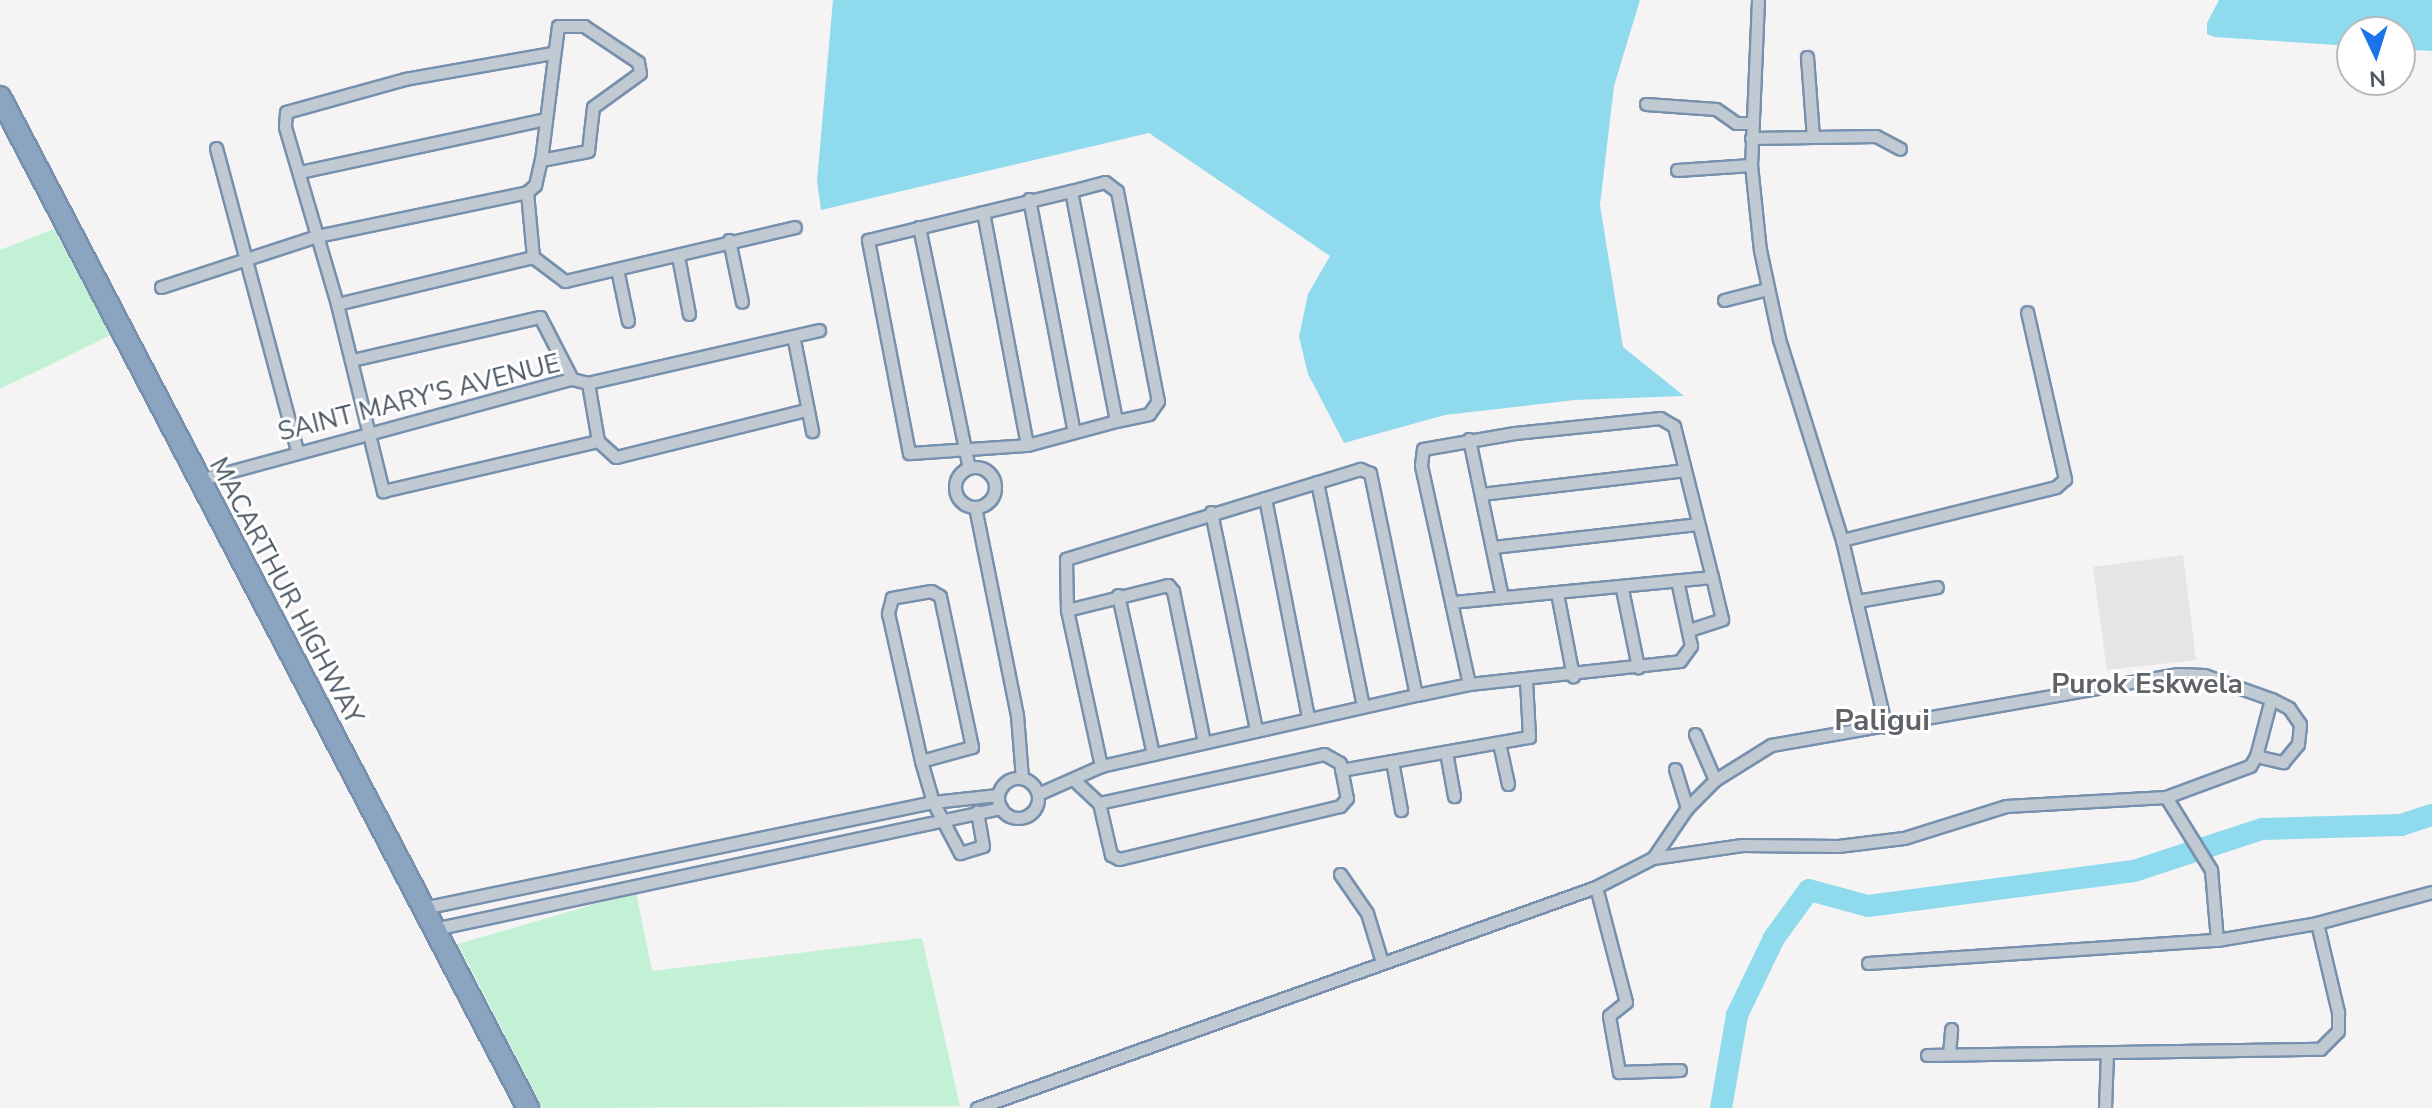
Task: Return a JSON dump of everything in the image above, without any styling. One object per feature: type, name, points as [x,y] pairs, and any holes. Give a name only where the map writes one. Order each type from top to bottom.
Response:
[{"type":"highway","name":"MACARTHUR HIGHWAY","points":[[0,97],[528,1108]]},
{"type":"street","points":[[1758,0],[1751,165],[1767,289],[1842,540],[1886,727]]},
{"type":"street","points":[[161,287],[317,236],[527,192],[535,185],[541,160],[552,53],[558,26],[569,22],[600,35],[641,69],[593,107],[588,151],[541,160]]},
{"type":"street","points":[[552,53],[405,79],[290,107],[284,122],[337,304],[386,493],[598,441]]},
{"type":"street","points":[[1807,57],[1813,137]]},
{"type":"street","points":[[1646,104],[1711,108],[1736,123],[1751,123]]},
{"type":"street","points":[[300,172],[545,119]]},
{"type":"street","points":[[1751,138],[1885,137],[1900,149]]},
{"type":"street","points":[[216,148],[297,451]]},
{"type":"street","points":[[1677,170],[1751,165]]},
{"type":"street","points":[[1105,182],[1117,191],[1158,401],[1149,414],[1027,445],[914,454],[905,446],[866,245],[872,237],[1071,191],[1105,182]]},
{"type":"street","points":[[1071,191],[1116,421]]},
{"type":"street","points":[[527,192],[533,257],[565,281],[678,256],[729,240],[795,227]]},
{"type":"street","points":[[1029,199],[1074,432]]},
{"type":"street","points":[[983,212],[1027,445]]},
{"type":"street","points":[[919,227],[969,468]]},
{"type":"street","points":[[729,240],[742,302]]},
{"type":"street","points":[[678,256],[689,314]]},
{"type":"street","points":[[337,304],[533,257]]},
{"type":"street","points":[[617,269],[628,321]]},
{"type":"street","points":[[1724,300],[1767,289]]},
{"type":"street","points":[[1842,540],[2056,487],[2065,479],[2027,312]]},
{"type":"street","points":[[352,360],[540,317],[572,379]]},
{"type":"street","name":"SAINT MARY'S AVENUE","points":[[199,480],[572,379],[588,383],[794,340],[819,330]]},
{"type":"street","points":[[794,340],[812,431]]},
{"type":"street","points":[[588,383],[598,441],[616,457],[806,410]]},
{"type":"street","points":[[1469,684],[1420,457],[1427,448],[1469,439],[1660,418],[1674,426],[1722,619],[1689,630]]},
{"type":"street","points":[[1469,439],[1502,597]]},
{"type":"street","points":[[969,468],[989,472],[995,484],[992,497],[975,507],[963,504],[954,487],[959,475],[969,468]]},
{"type":"street","points":[[1101,766],[1067,610],[1066,559],[1211,512],[1360,469],[1370,473],[1416,695]]},
{"type":"street","points":[[1481,494],[1684,470]]},
{"type":"street","points":[[1317,482],[1363,706]]},
{"type":"street","points":[[1265,498],[1308,718]]},
{"type":"street","points":[[975,507],[1017,715],[1022,778],[1038,794]]},
{"type":"street","points":[[1211,512],[1256,729]]},
{"type":"street","points":[[1493,547],[1697,524]]},
{"type":"street","points":[[1451,602],[1622,589],[1712,577]]},
{"type":"street","points":[[1022,778],[1006,781],[998,795],[1001,808],[1014,817],[1027,816],[1038,794],[1101,766],[1256,729],[1469,684],[1573,676],[1680,661],[1689,655],[1689,630],[1677,580]]},
{"type":"street","points":[[1067,610],[1162,584],[1173,591],[1204,742]]},
{"type":"street","points":[[1857,601],[1937,587]]},
{"type":"street","points":[[1622,589],[1638,667]]},
{"type":"street","points":[[921,761],[972,747],[940,596],[931,591],[892,598],[887,607],[921,761],[933,802],[945,817],[954,848],[976,852],[983,846],[977,812]]},
{"type":"street","points":[[1557,593],[1573,676]]},
{"type":"street","points":[[1118,595],[1153,754]]},
{"type":"street","points":[[1653,858],[1687,808],[1715,780],[1771,745],[2177,674],[2204,675],[2289,708],[2300,724],[2298,744],[2283,762],[2256,756]]},
{"type":"street","points":[[1341,770],[1529,737],[1526,679]]},
{"type":"street","points":[[977,1108],[1596,887],[1653,858],[1742,845],[1883,841],[1931,832],[2006,806],[2166,797],[2250,766],[2256,756],[2271,699]]},
{"type":"street","points":[[1695,734],[1715,780]]},
{"type":"street","points":[[1499,743],[1508,784]]},
{"type":"street","points":[[1446,752],[1454,796]]},
{"type":"street","points":[[1073,779],[1099,803],[1111,855],[1119,859],[1340,806],[1347,798],[1341,770],[1333,755],[1324,754],[1099,803]]},
{"type":"street","points":[[1392,761],[1401,810]]},
{"type":"street","points":[[1675,769],[1687,808]]},
{"type":"street","points":[[423,908],[933,802],[998,795]]},
{"type":"street","points":[[2166,797],[2214,880],[2217,940]]},
{"type":"street","points":[[434,929],[945,817],[1001,808]]},
{"type":"street","points":[[695,851],[698,870]]},
{"type":"street","points":[[1340,874],[1367,913],[1382,962]]},
{"type":"street","points":[[530,885],[536,906]]},
{"type":"street","points":[[1596,887],[1626,1002],[1609,1016],[1619,1072],[1680,1070]]},
{"type":"street","points":[[1868,963],[2217,940],[2317,923],[2432,892]]},
{"type":"street","points":[[463,900],[469,921]]},
{"type":"street","points":[[1927,1055],[2320,1049],[2331,1043],[2338,1012],[2317,923]]},
{"type":"street","points":[[1949,1054],[1951,1029]]},
{"type":"street","points":[[2105,1108],[2107,1054]]},
{"type":"shaded area","points":[[2183,555],[2196,660],[2107,670],[2093,567]]},
{"type":"green space","points":[[54,229],[111,335],[0,389],[0,250]]},
{"type":"green space","points":[[636,892],[652,971],[922,938],[960,1106],[543,1108],[458,944]]},
{"type":"water","points":[[833,0],[1640,0],[1614,86],[1600,205],[1623,347],[1684,396],[1575,400],[1445,415],[1344,443],[1308,374],[1299,337],[1308,294],[1330,256],[1149,133],[821,210],[817,181]]},
{"type":"water","points":[[2219,0],[2432,0],[2432,51],[2416,50],[2416,16],[2336,16],[2336,45],[2214,37],[2207,34],[2207,23]]},
{"type":"waterway","points":[[1721,1108],[1737,1015],[1774,938],[1809,890],[1868,906],[2134,871],[2262,829],[2401,825],[2432,815]]},
{"type":"district","name":"Purok Eskwela","points":[[2147,684]]},
{"type":"district","name":"Paligui","points":[[1882,721]]}]
